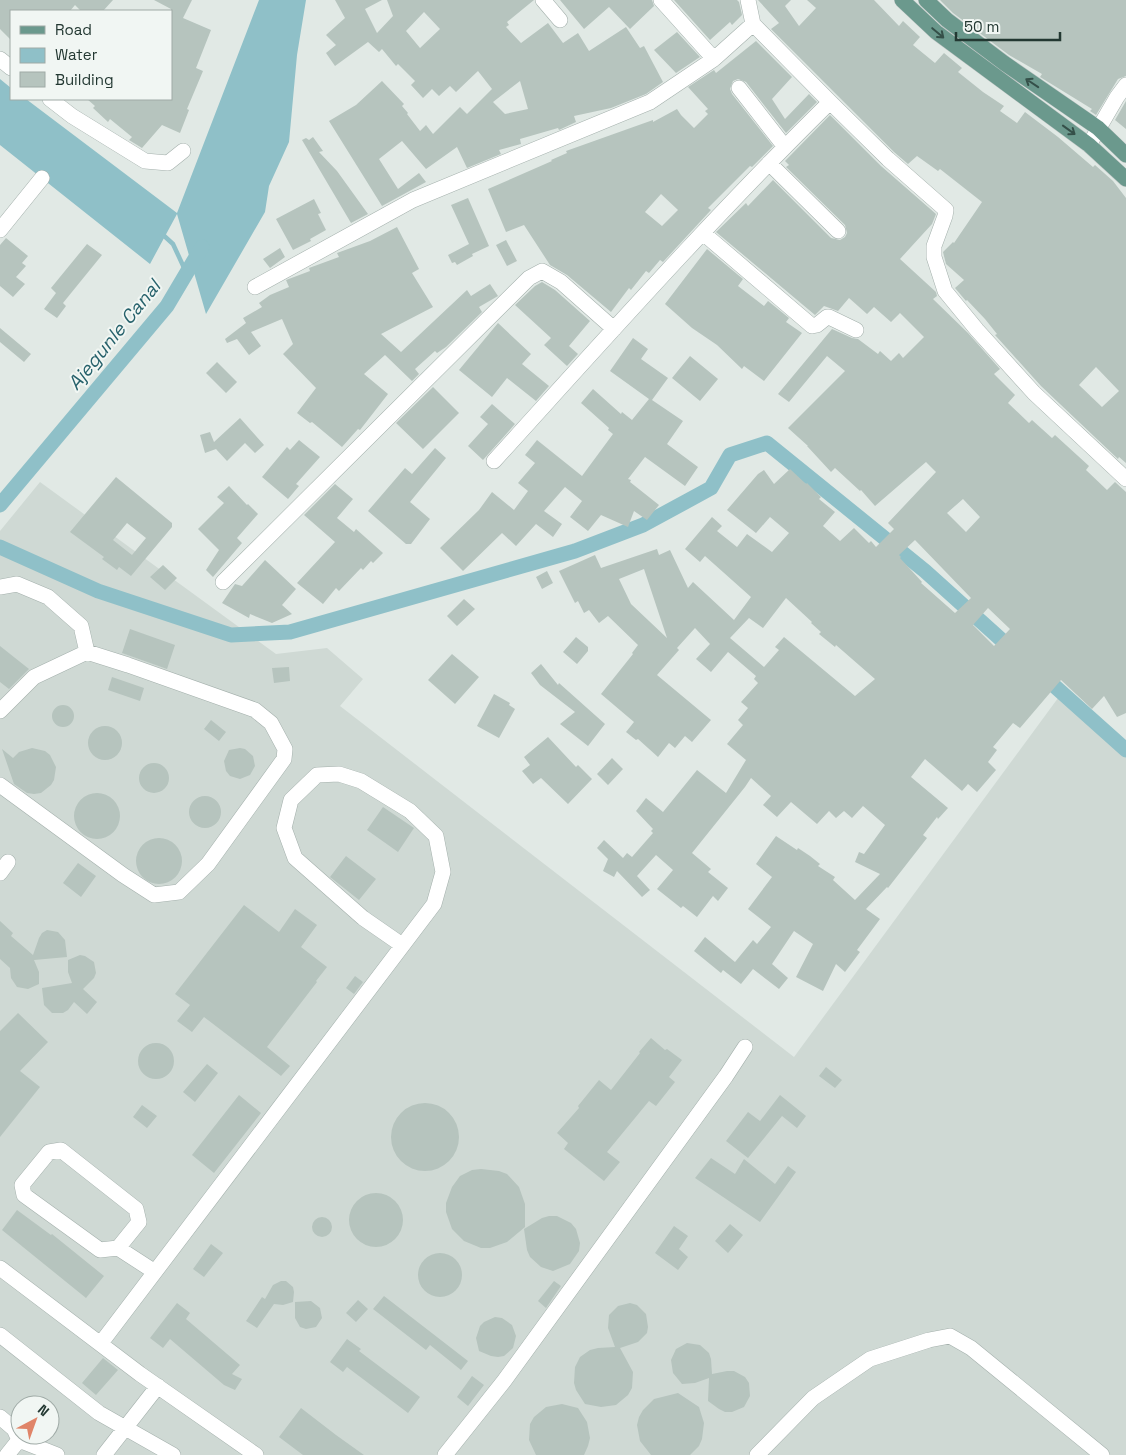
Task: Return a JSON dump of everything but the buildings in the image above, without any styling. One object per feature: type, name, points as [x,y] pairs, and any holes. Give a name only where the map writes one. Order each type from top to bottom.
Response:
[{"type":"main road","points":[[902,0],[936,32],[1089,144],[1126,179]]},
{"type":"main road","points":[[926,0],[946,20],[1098,128],[1126,155]]},
{"type":"street","points":[[544,0],[560,20]]},
{"type":"street","points":[[662,0],[714,59]]},
{"type":"street","points":[[748,0],[753,24],[888,159],[946,210],[934,246],[934,257],[945,292],[1034,394],[1126,479]]},
{"type":"street","points":[[255,287],[413,200],[650,102],[714,59],[753,24]]},
{"type":"street","points":[[0,59],[10,67]]},
{"type":"street","points":[[1089,144],[1126,85]]},
{"type":"street","points":[[739,88],[785,146]]},
{"type":"street","points":[[51,100],[72,116],[145,161],[168,162],[184,150]]},
{"type":"street","points":[[494,461],[785,146],[830,102]]},
{"type":"street","points":[[770,164],[838,231]]},
{"type":"street","points":[[0,230],[42,178]]},
{"type":"street","points":[[704,233],[812,326],[829,317],[856,330]]},
{"type":"street","points":[[223,582],[529,278],[542,271],[561,282],[614,329]]},
{"type":"street","points":[[0,587],[17,584],[48,597],[81,626],[87,652]]},
{"type":"street","points":[[0,711],[34,677],[87,652],[255,710],[271,723],[285,749],[284,759],[208,864],[179,892],[154,895],[0,784]]},
{"type":"street","points":[[101,1343],[434,904],[444,872],[436,836],[410,811],[361,781],[339,774],[317,775],[291,800],[284,828],[295,858],[363,918],[402,945]]},
{"type":"street","points":[[445,1455],[504,1380],[745,1047]]},
{"type":"street","points":[[118,1248],[139,1222],[136,1209],[61,1150],[49,1152],[22,1185],[24,1195],[100,1250],[118,1248],[155,1272]]},
{"type":"street","points":[[0,1268],[140,1374],[256,1455]]},
{"type":"street","points":[[0,1335],[99,1413],[173,1455]]},
{"type":"street","points":[[757,1455],[814,1398],[870,1359],[929,1340],[950,1336],[971,1348],[1102,1455]]},
{"type":"street","points":[[104,1455],[158,1386]]},
{"type":"street","points":[[0,1417],[10,1425]]},
{"type":"street","points":[[7,1455],[15,1445]]},
{"type":"street","points":[[32,1445],[57,1455]]},
{"type":"shaded area","points":[[40,482],[276,654],[327,648],[363,679],[340,706],[794,1057],[1061,694],[1126,751],[1126,1455],[0,1455],[0,531]]},
{"type":"water","points":[[259,0],[306,0],[297,55],[289,142],[269,186],[265,212],[206,314],[177,214],[150,264],[0,145],[0,79],[10,87],[10,100],[27,100],[177,213]]},
{"type":"waterway","points":[[161,233],[173,244],[186,272]]},
{"type":"waterway","name":"Ajegunle Canal","points":[[0,505],[167,306],[202,247]]},
{"type":"waterway","points":[[0,547],[98,591],[231,635],[290,632],[575,551],[643,525],[711,488],[730,455],[767,443],[925,571],[1016,653]]},
{"type":"waterway","points":[[1041,674],[1126,750]]}]
